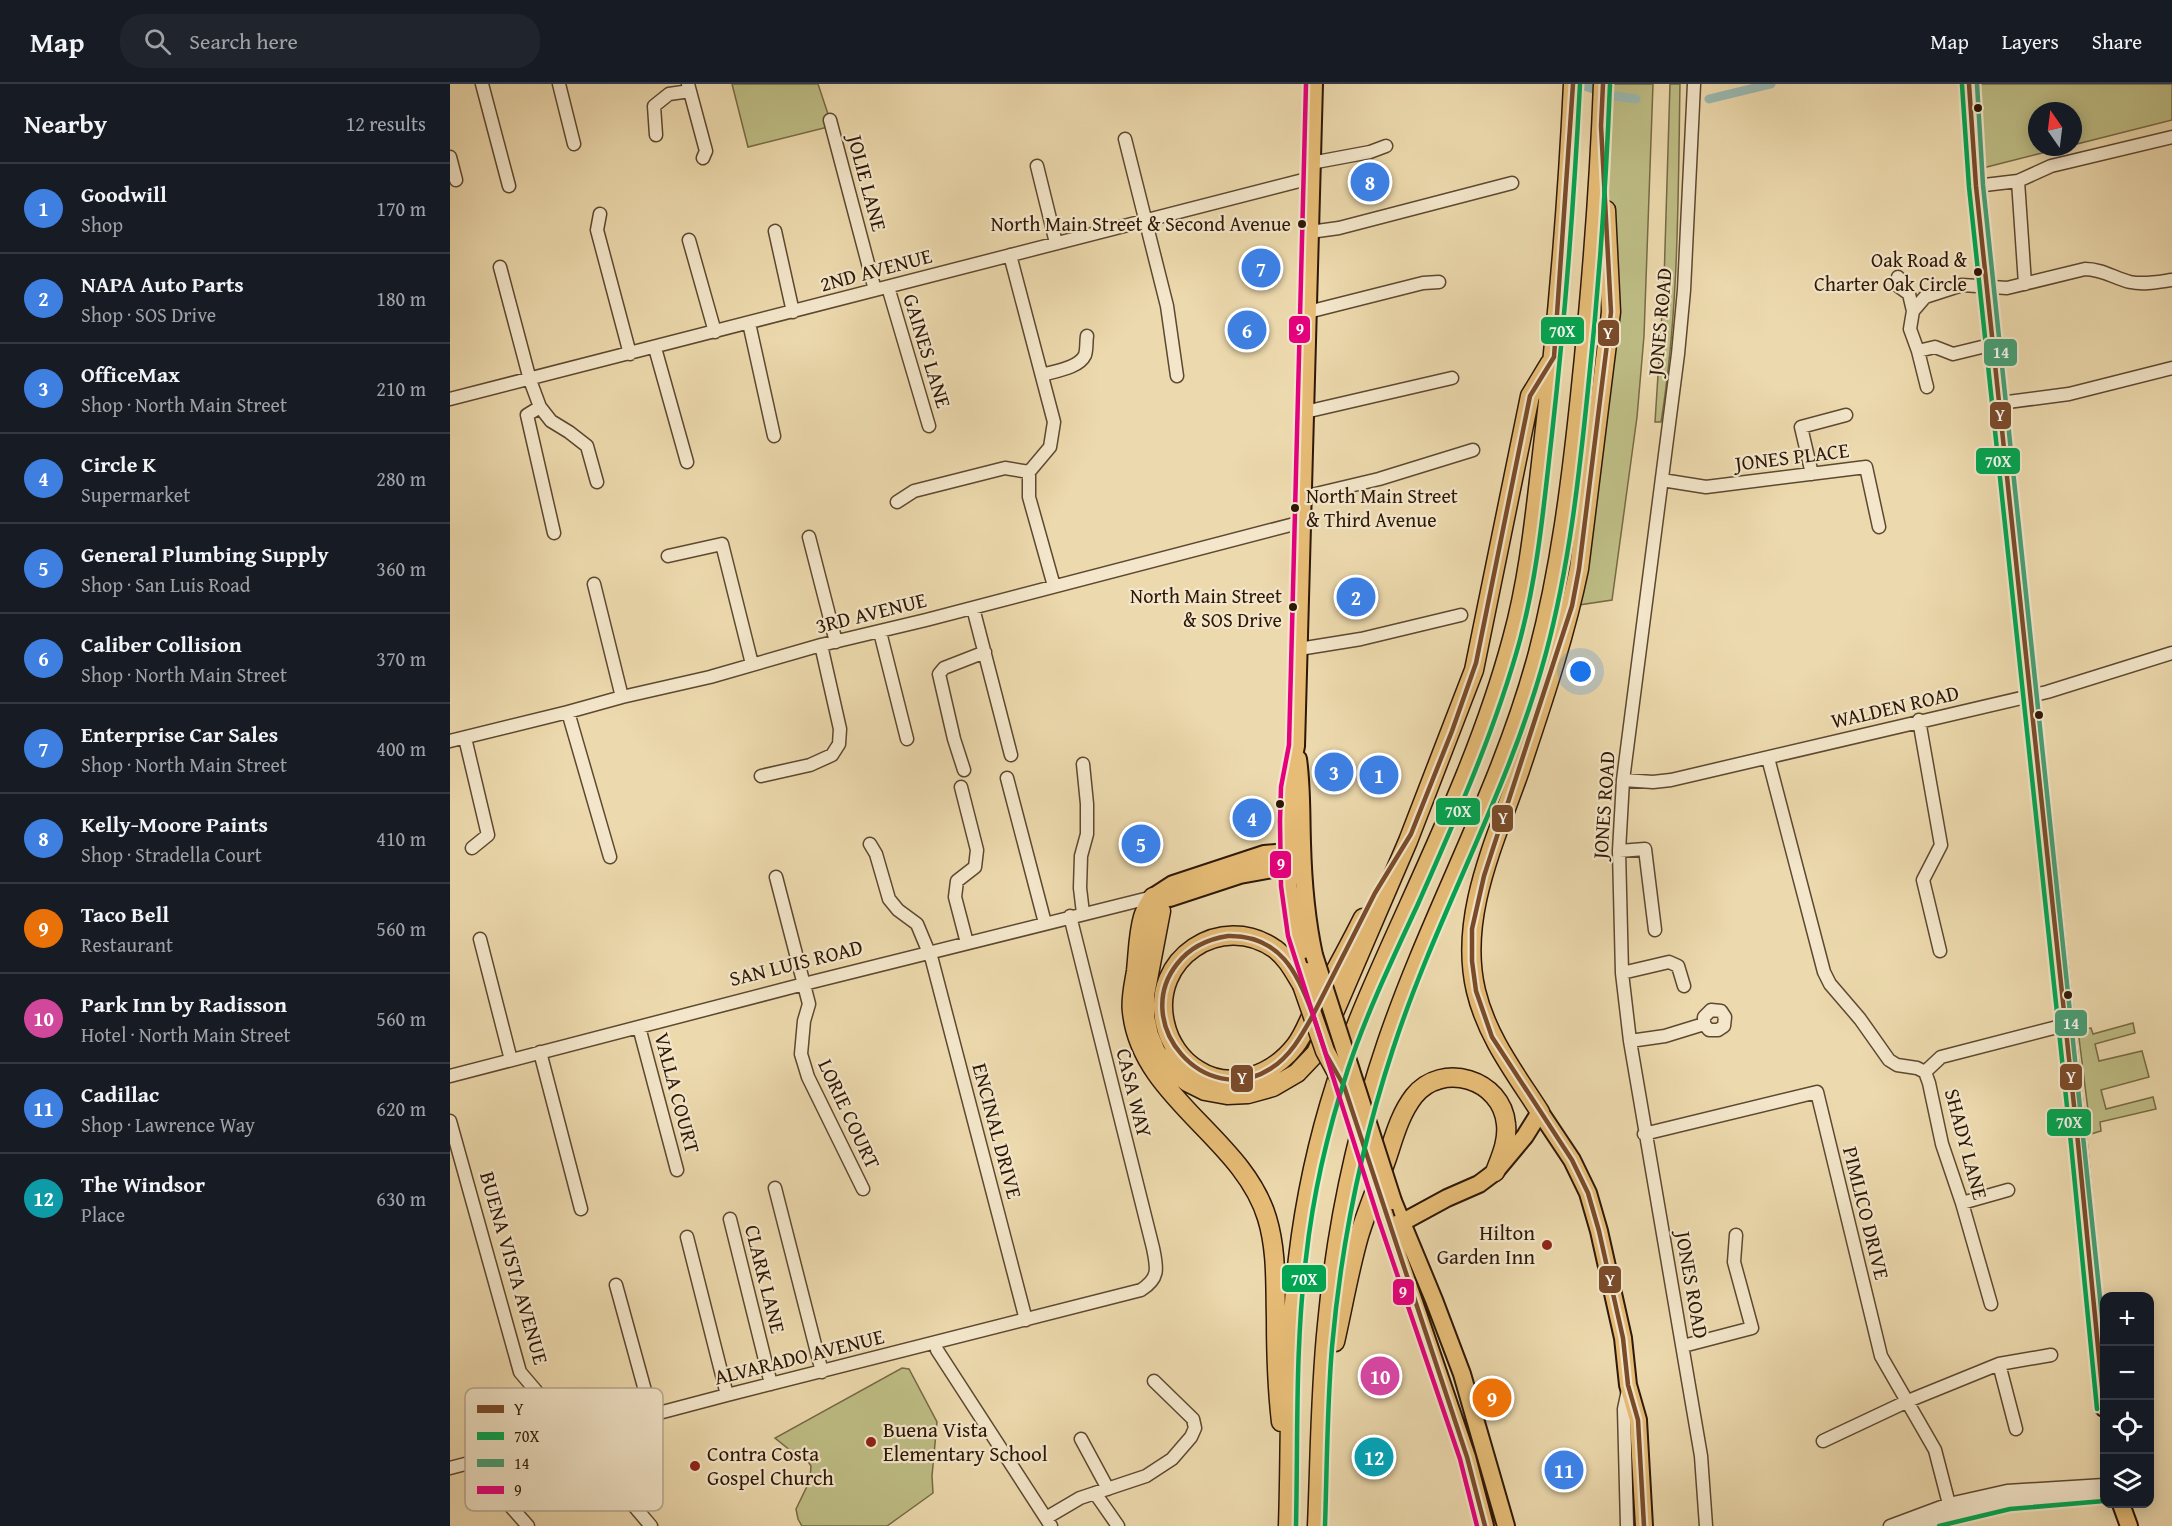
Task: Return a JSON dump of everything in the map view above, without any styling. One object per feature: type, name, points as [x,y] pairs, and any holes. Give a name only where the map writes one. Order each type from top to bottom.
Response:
[{"type":"highway","points":[[1548,406],[1563,383],[1578,205],[1578,105],[1573,84]]},
{"type":"highway","points":[[1288,1526],[1297,1275],[1302,1228],[1314,1162],[1347,1051],[1469,766],[1501,678],[1516,622],[1530,559],[1554,357],[1565,219],[1578,105],[1584,84]]},
{"type":"highway","points":[[1317,1526],[1327,1321],[1337,1245],[1353,1162],[1375,1078],[1406,988],[1507,752],[1530,679],[1549,605],[1562,539],[1577,426],[1592,273],[1603,84]]},
{"type":"highway","points":[[1540,1112],[1492,1037],[1476,991],[1472,961],[1472,929],[1484,876],[1572,606],[1579,568],[1611,312],[1602,121]]},
{"type":"highway","points":[[1153,897],[1161,911],[1145,995],[1145,1017],[1156,1052],[1169,1068],[1187,1082],[1205,1091],[1227,1095],[1248,1094],[1273,1087],[1297,1073],[1316,1053],[1408,842],[1474,670],[1530,396],[1554,357]]},
{"type":"highway","points":[[1344,1086],[1325,1051],[1304,978],[1283,956],[1262,942],[1240,937],[1211,939],[1196,946],[1182,957],[1167,979],[1163,1013],[1168,1036],[1179,1053],[1198,1071],[1222,1079],[1247,1079],[1271,1069],[1295,1046],[1388,871],[1408,842]]},
{"type":"highway","points":[[1153,897],[1143,915],[1138,947],[1132,1010],[1136,1033],[1143,1052],[1156,1072],[1237,1165],[1256,1191],[1267,1217],[1275,1251],[1277,1387],[1289,1495]]},
{"type":"highway","points":[[1322,1397],[1360,1236],[1402,1114],[1415,1095],[1430,1082],[1449,1077],[1468,1079],[1483,1085],[1495,1095],[1502,1107],[1506,1124],[1505,1144],[1495,1172]]},
{"type":"main road","points":[[1314,84],[1296,746],[1288,788],[1293,858],[1314,955],[1393,1201],[1393,1224],[1434,1300],[1462,1374],[1506,1526]]},
{"type":"main road","points":[[1968,84],[1976,186],[2103,1400]]},
{"type":"main road","name":"SAN LUIS ROAD","points":[[1153,897],[1173,884],[1264,854],[1293,858]]},
{"type":"main road","points":[[1293,858],[1289,896],[1304,978]]},
{"type":"main road","points":[[1344,1086],[1393,1224],[1467,1457],[1485,1526]]},
{"type":"main road","points":[[1393,1224],[1479,1184],[1495,1172],[1525,1136],[1540,1112],[1572,1160],[1588,1193],[1599,1231],[1623,1338],[1628,1385],[1638,1419],[1644,1526]]},
{"type":"main road","points":[[2123,1508],[2129,1526]]},
{"type":"street","points":[[482,84],[509,186]]},
{"type":"street","points":[[559,84],[574,144]]},
{"type":"street","name":"JONES ROAD","points":[[1694,84],[1684,290],[1678,354],[1623,780],[1618,851],[1622,973],[1630,1041],[1644,1134],[1701,1456],[1706,1526]]},
{"type":"street","points":[[656,135],[654,106],[669,94],[689,88],[706,152],[703,158]]},
{"type":"street","name":"JOLIE LANE","points":[[830,120],[875,290]]},
{"type":"street","points":[[1976,186],[2018,181],[2051,166],[2172,137]]},
{"type":"street","points":[[1125,139],[1167,306],[1177,376]]},
{"type":"street","name":"2ND AVENUE","points":[[450,399],[655,348],[1146,219],[1386,146]]},
{"type":"street","points":[[450,158],[456,180]]},
{"type":"street","points":[[1037,166],[1056,243]]},
{"type":"street","points":[[2018,181],[2025,284]]},
{"type":"street","points":[[1310,232],[1339,228],[1512,183]]},
{"type":"street","points":[[600,214],[597,230],[630,354]]},
{"type":"street","points":[[775,231],[793,312]]},
{"type":"street","points":[[689,240],[715,332]]},
{"type":"street","points":[[1010,255],[1054,422],[1050,447],[1029,472],[1029,497],[1054,586]]},
{"type":"street","points":[[500,267],[530,380],[540,406],[551,421],[586,446],[597,482]]},
{"type":"street","points":[[1913,311],[1925,297],[1962,285],[2007,288],[2085,269],[2096,269],[2131,282],[2152,284],[2172,280]]},
{"type":"street","points":[[1898,277],[1898,286],[1908,294],[1913,311],[1910,329],[1927,387]]},
{"type":"street","points":[[1308,312],[1423,283],[1439,282]]},
{"type":"street","name":"GAINES LANE","points":[[888,287],[929,426]]},
{"type":"street","points":[[749,323],[774,436]]},
{"type":"street","points":[[1042,375],[1074,365],[1081,360],[1085,354],[1087,336]]},
{"type":"street","points":[[1918,351],[1935,347],[1953,354],[1994,344]]},
{"type":"street","points":[[655,348],[687,462]]},
{"type":"street","points":[[2000,403],[2069,393],[2172,368]]},
{"type":"street","points":[[1305,412],[1452,378]]},
{"type":"street","points":[[540,406],[527,415],[554,533]]},
{"type":"street","points":[[1812,474],[1801,427],[1846,415]]},
{"type":"street","points":[[1303,497],[1379,479],[1473,450]]},
{"type":"street","name":"JONES PLACE","points":[[1662,480],[1706,486],[1866,467],[1879,527]]},
{"type":"street","points":[[897,502],[914,491],[1005,468],[1029,472]]},
{"type":"street","name":"3RD AVENUE","points":[[450,741],[710,677],[821,645],[880,632],[1302,522]]},
{"type":"street","points":[[809,537],[836,642]]},
{"type":"street","points":[[668,556],[722,544],[753,664]]},
{"type":"street","points":[[594,584],[622,697]]},
{"type":"street","points":[[973,608],[1011,755]]},
{"type":"street","points":[[1299,649],[1361,639],[1461,615]]},
{"type":"street","points":[[880,632],[907,739]]},
{"type":"street","points":[[761,776],[810,765],[832,755],[839,744],[840,729],[821,645]]},
{"type":"street","points":[[964,770],[954,739],[939,674],[944,668],[985,652]]},
{"type":"street","name":"WALDEN ROAD","points":[[1623,780],[1653,782],[1671,780],[1768,758],[1920,720],[2031,696],[2172,653]]},
{"type":"street","points":[[568,712],[610,857]]},
{"type":"street","points":[[1920,720],[1941,845],[1923,880],[1940,951]]},
{"type":"street","points":[[465,738],[488,835],[472,848]]},
{"type":"street","name":"SHADY LANE","points":[[1768,758],[1824,972],[1830,984],[1860,1019],[1889,1060],[1897,1065],[1917,1068],[1925,1072],[1942,1144],[1962,1203],[1991,1305]]},
{"type":"street","points":[[1083,764],[1087,834],[1081,856],[1080,888],[1083,913]]},
{"type":"street","points":[[1007,778],[1045,923]]},
{"type":"street","points":[[961,787],[977,850],[975,867],[957,881],[955,897],[968,943]]},
{"type":"street","name":"ENCINAL DRIVE","points":[[870,844],[876,854],[889,899],[898,910],[917,924],[929,952],[1026,1320]]},
{"type":"street","points":[[1618,851],[1645,849],[1655,930]]},
{"type":"street","name":"LORIE COURT","points":[[776,877],[809,1004],[804,1021],[801,1054],[808,1077],[863,1189]]},
{"type":"street","name":"SAN LUIS ROAD","points":[[450,1076],[1070,916],[1153,897]]},
{"type":"street","name":"CASA WAY","points":[[1070,916],[1156,1264],[1154,1279]]},
{"type":"street","points":[[480,939],[511,1060]]},
{"type":"street","points":[[1622,973],[1669,963],[1678,966],[1684,986]]},
{"type":"street","points":[[1630,1041],[1665,1036],[1704,1024]]},
{"type":"street","points":[[1925,1072],[1941,1058],[2065,1025]]},
{"type":"street","name":"VALLA COURT","points":[[639,1027],[677,1170]]},
{"type":"street","points":[[540,1052],[581,1209]]},
{"type":"street","name":"PIMLICO DRIVE","points":[[1644,1134],[1817,1092],[1881,1356],[1935,1450],[1950,1503]]},
{"type":"street","name":"BUENA VISTA AVENUE","points":[[450,1121],[520,1372],[533,1388]]},
{"type":"street","points":[[775,1188],[822,1372]]},
{"type":"street","points":[[1962,1203],[2008,1190]]},
{"type":"street","name":"CLARK LANE","points":[[730,1219],[771,1384]]},
{"type":"street","points":[[1683,1346],[1752,1328],[1734,1262],[1736,1234]]},
{"type":"street","points":[[687,1237],[727,1395]]},
{"type":"street","name":"ALVARADO AVENUE","points":[[663,1413],[1141,1290],[1154,1279]]},
{"type":"street","points":[[616,1285],[644,1388]]},
{"type":"street","points":[[937,1350],[1048,1522],[1080,1498],[1146,1476],[1172,1459],[1191,1437],[1195,1428],[1193,1419],[1154,1381]]},
{"type":"street","points":[[1823,1441],[1908,1401],[1999,1364],[2051,1355]]},
{"type":"street","points":[[1999,1364],[2016,1429]]},
{"type":"street","points":[[1627,1526],[1624,1409],[1628,1385]]},
{"type":"street","points":[[1081,1439],[1108,1489]]},
{"type":"street","name":"ALVARADO AVENUE","points":[[450,1468],[465,1464]]},
{"type":"street","points":[[1890,1526],[1950,1503],[2007,1491],[2100,1485]]},
{"type":"street","points":[[1095,1493],[1118,1526]]},
{"type":"street","points":[[1914,1526],[1952,1514],[2009,1502],[2100,1494]]},
{"type":"street","points":[[515,1511],[528,1526]]},
{"type":"street","name":"BUENA VISTA AVENUE","points":[[638,1511],[651,1526]]},
{"type":"shaded area","points":[[732,84],[818,84],[832,126],[748,147]]},
{"type":"shaded area","points":[[1603,84],[1653,84],[1644,336],[1637,417],[1612,600],[1572,606],[1611,312],[1601,126]]},
{"type":"shaded area","points":[[1670,84],[1680,84],[1678,211],[1667,380],[1661,422],[1655,422],[1664,281]]},
{"type":"shaded area","points":[[1969,84],[2172,84],[2172,120],[2082,143],[2082,102],[2028,102],[2028,156],[2030,156],[1975,170]]},
{"type":"shaded area","points":[[2133,1023],[2135,1033],[2095,1044],[2099,1061],[2142,1051],[2149,1077],[2101,1090],[2106,1109],[2153,1097],[2156,1109],[2100,1122],[2101,1131],[2091,1134],[2078,1030],[2091,1028],[2093,1034]]},
{"type":"shaded area","points":[[902,1368],[909,1369],[937,1422],[932,1476],[933,1493],[887,1526],[802,1526],[796,1509],[810,1480],[811,1466],[807,1460],[775,1438]]},
{"type":"waterway","points":[[1579,84],[1614,96],[1636,99]]},
{"type":"waterway","points":[[1709,99],[1771,84]]},
{"type":"transit line","name":"9","points":[[1306,84],[1289,745],[1281,787],[1281,886],[1288,936],[1379,1221],[1460,1459],[1477,1526]]},
{"type":"transit line","name":"Y","points":[[1313,1015],[1375,893],[1411,834],[1476,663],[1530,396],[1554,357],[1573,84]]},
{"type":"transit line","name":"70X","points":[[1296,1526],[1302,1291],[1317,1186],[1334,1115],[1363,1027],[1487,741],[1510,674],[1526,615],[1543,512],[1561,347],[1580,84]]},
{"type":"transit line","name":"Y","points":[[1603,84],[1601,126],[1611,312],[1579,569],[1572,606],[1484,876],[1472,929],[1472,961],[1476,991],[1492,1037],[1572,1160],[1588,1193],[1623,1338],[1628,1385],[1638,1420],[1644,1526]]},
{"type":"transit line","name":"70X","points":[[1325,1526],[1329,1392],[1336,1309],[1354,1196],[1371,1122],[1411,999],[1513,754],[1531,704],[1561,588],[1577,489],[1592,351],[1602,236],[1610,84]]},
{"type":"transit line","name":"Y","points":[[1969,84],[1976,186],[2103,1400]]},
{"type":"transit line","name":"14","points":[[1977,84],[1983,185],[2100,1298]]},
{"type":"transit line","name":"70X","points":[[1962,85],[1969,187],[2097,1409]]},
{"type":"transit line","name":"Y","points":[[1228,936],[1246,937],[1274,949],[1293,971],[1313,1015],[1300,1038],[1284,1058],[1270,1069],[1245,1079],[1221,1078],[1200,1070],[1182,1054],[1169,1034],[1163,1011],[1165,987],[1182,958],[1200,945],[1228,936]]},
{"type":"transit line","name":"Y","points":[[1313,1015],[1326,1054],[1344,1086],[1467,1457],[1485,1526]]},
{"type":"transit line","name":"70X","points":[[1939,1526],[2010,1509],[2100,1501]]},
{"type":"place","name":"Kelly-Moore Paints","points":[[1370,182]]},
{"type":"place","name":"North Main Street & Second Avenue","points":[[1302,224]]},
{"type":"place","name":"Enterprise Car Sales","points":[[1261,268]]},
{"type":"place","name":"Oak Road & Charter Oak Circle","points":[[1978,272]]},
{"type":"place","name":"Caliber Collision","points":[[1247,330]]},
{"type":"place","name":"North Main Street & Third Avenue","points":[[1295,508]]},
{"type":"place","name":"NAPA Auto Parts","points":[[1356,597]]},
{"type":"place","name":"North Main Street & SOS Drive","points":[[1293,607]]},
{"type":"place","name":"OfficeMax","points":[[1334,772]]},
{"type":"place","name":"Goodwill","points":[[1379,775]]},
{"type":"place","name":"Circle K","points":[[1252,818]]},
{"type":"place","name":"General Plumbing Supply","points":[[1141,844]]},
{"type":"place","name":"Hilton Garden Inn","points":[[1547,1245]]},
{"type":"place","name":"Park Inn by Radisson","points":[[1380,1376]]},
{"type":"place","name":"Taco Bell","points":[[1492,1398]]},
{"type":"place","name":"Buena Vista Elementary School","points":[[871,1442]]},
{"type":"place","name":"The Windsor","points":[[1374,1457]]},
{"type":"place","name":"Contra Costa Gospel Church","points":[[695,1466]]},
{"type":"place","name":"Cadillac","points":[[1564,1470]]}]
